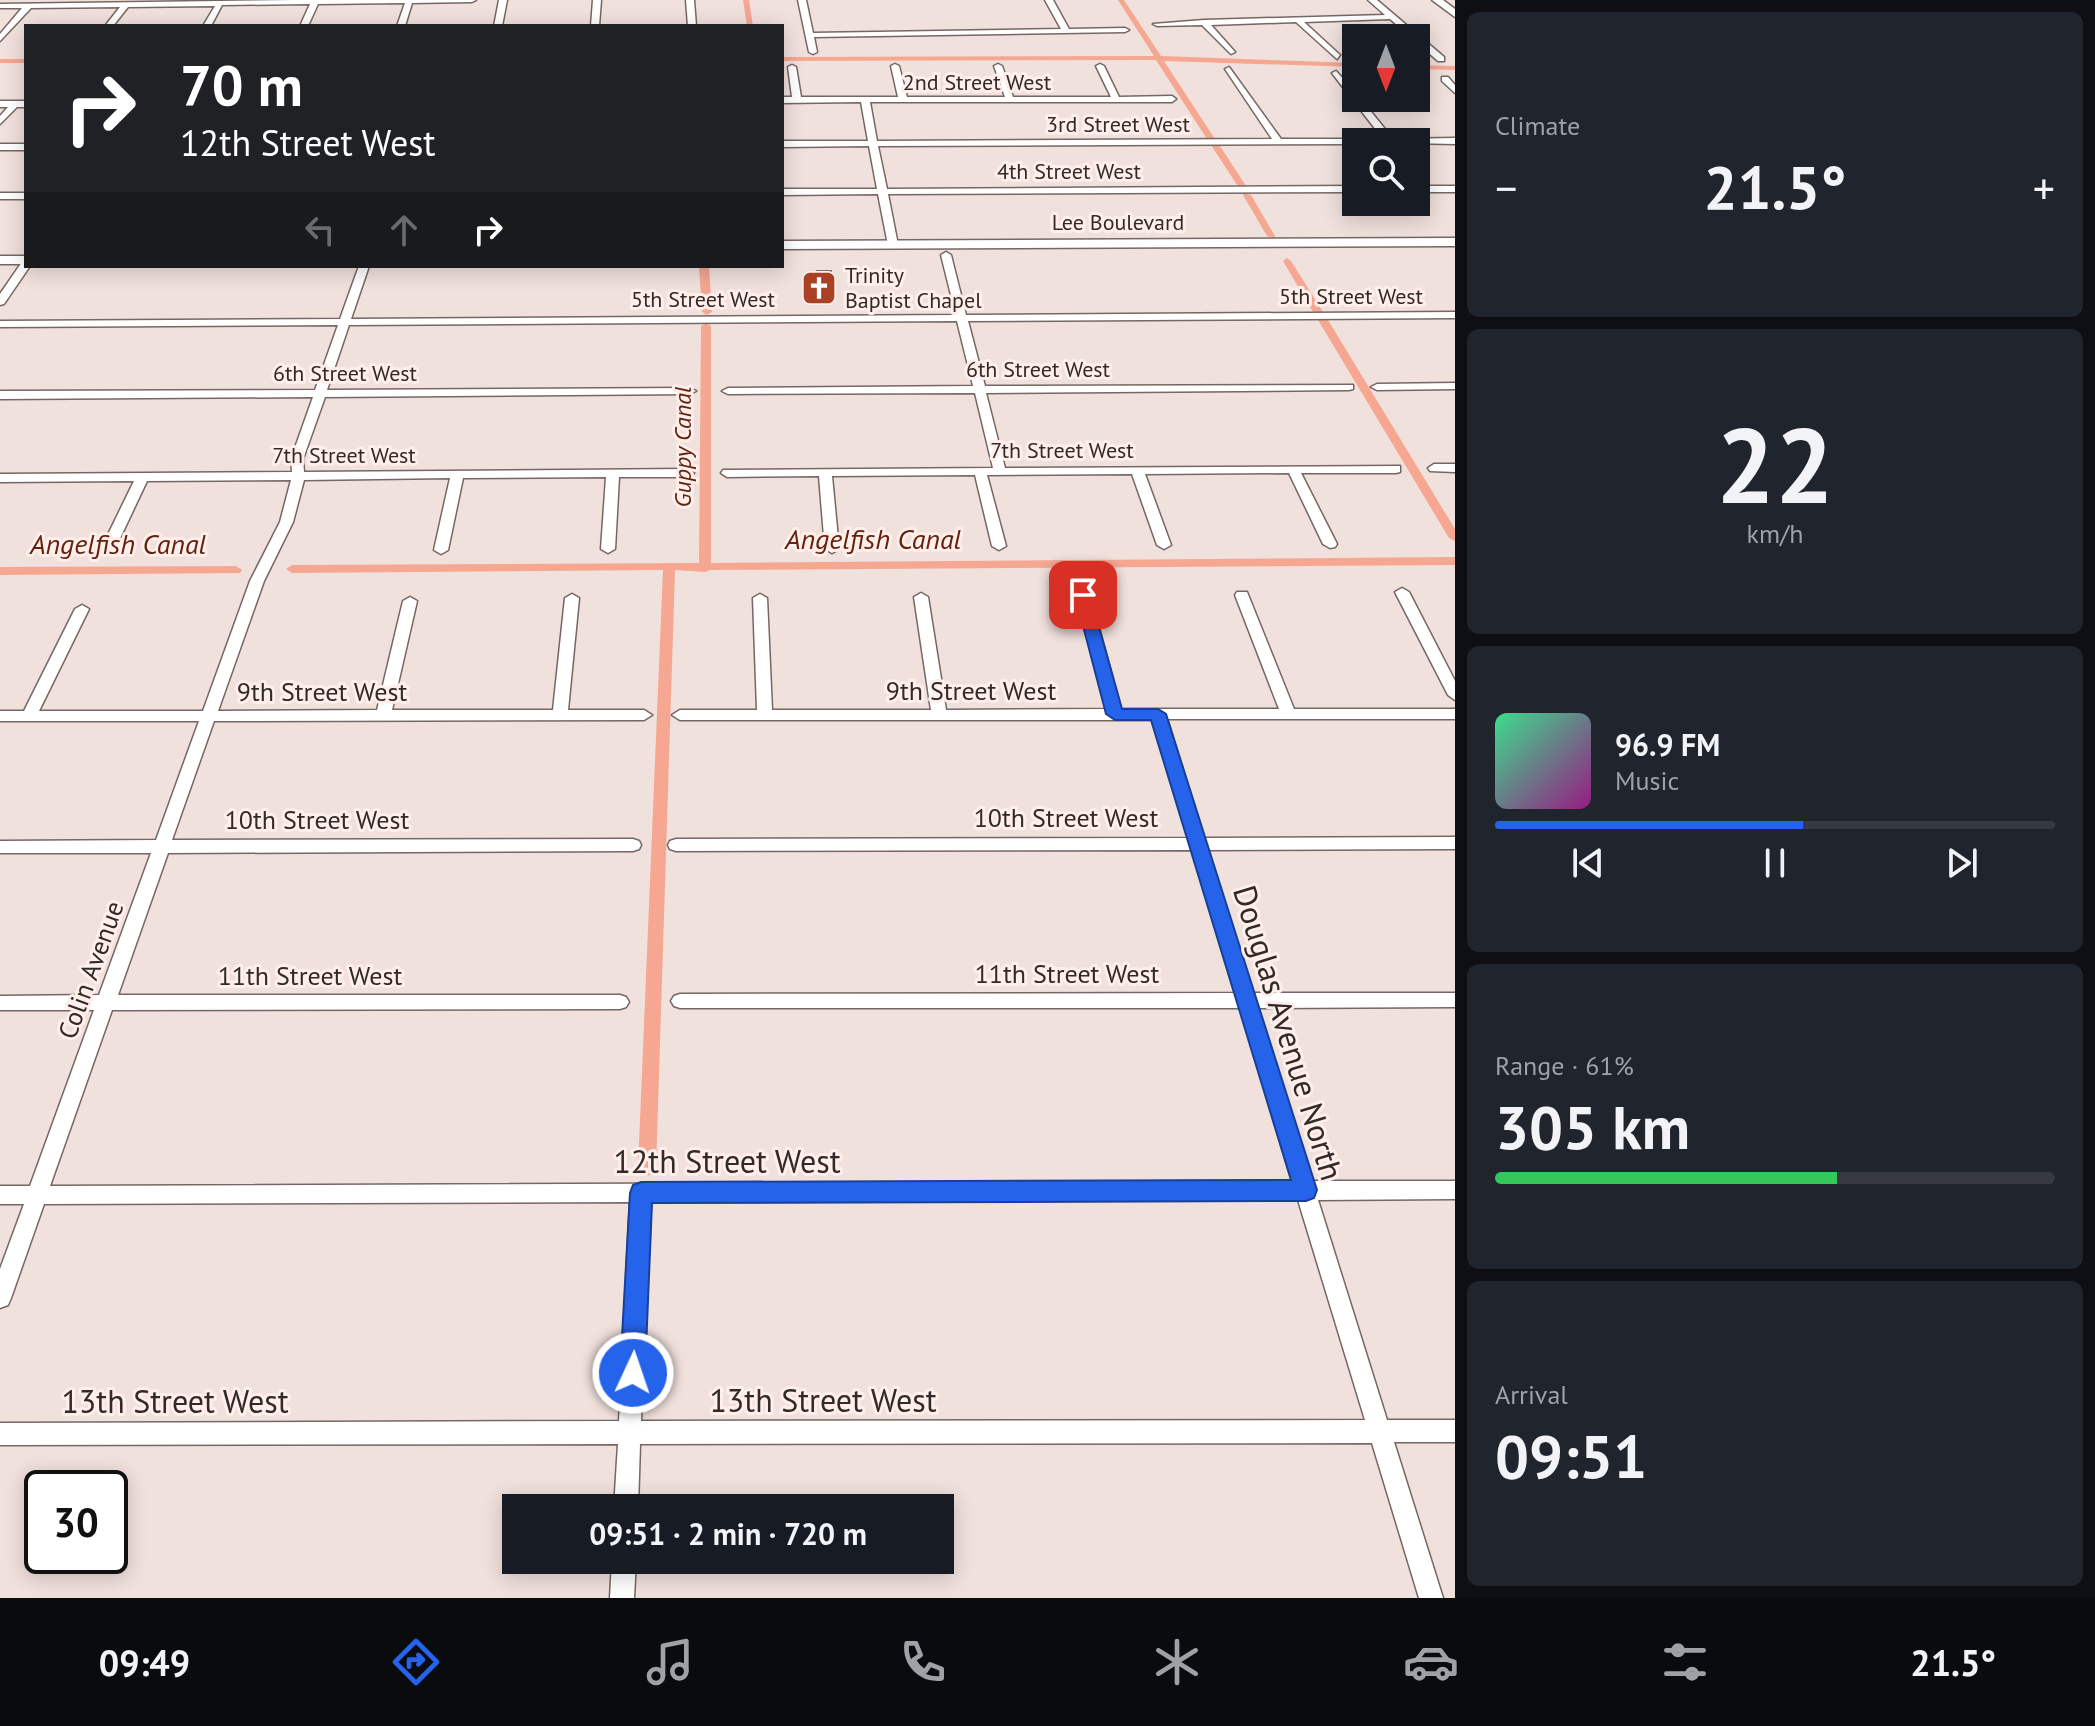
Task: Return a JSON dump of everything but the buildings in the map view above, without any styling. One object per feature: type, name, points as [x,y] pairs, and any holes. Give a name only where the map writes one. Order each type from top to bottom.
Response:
[{"type":"main road","points":[[1437,0],[1453,7]]},
{"type":"main road","name":"Lee Boulevard","points":[[784,245],[1455,242]]},
{"type":"main road","points":[[946,255],[966,250],[1073,249],[1089,244]]},
{"type":"main road","points":[[784,254],[882,251],[891,249],[893,245]]},
{"type":"main road","points":[[0,250],[24,250]]},
{"type":"main road","name":"Lee Boulevard","points":[[784,254],[1455,253]]},
{"type":"main road","points":[[0,260],[24,262]]},
{"type":"street","points":[[0,6],[472,0]]},
{"type":"street","points":[[498,24],[503,0]]},
{"type":"street","points":[[595,24],[597,0]]},
{"type":"street","points":[[690,0],[692,24]]},
{"type":"street","points":[[802,0],[813,52]]},
{"type":"street","points":[[1049,0],[1066,31]]},
{"type":"street","points":[[1372,0],[1441,59]]},
{"type":"street","points":[[402,24],[409,1]]},
{"type":"street","points":[[305,24],[315,2]]},
{"type":"street","points":[[208,24],[220,3]]},
{"type":"street","points":[[111,24],[126,4]]},
{"type":"street","points":[[0,39],[29,5]]},
{"type":"street","points":[[1157,24],[1392,17]]},
{"type":"street","points":[[1298,20],[1337,57]]},
{"type":"street","points":[[1204,22],[1231,52]]},
{"type":"street","points":[[809,35],[1125,30]]},
{"type":"street","points":[[895,66],[903,100]]},
{"type":"street","points":[[998,66],[1010,99]]},
{"type":"street","points":[[1100,66],[1116,99]]},
{"type":"street","points":[[792,67],[797,100]]},
{"type":"street","points":[[1229,69],[1278,141]]},
{"type":"street","points":[[1336,73],[1380,128]]},
{"type":"street","points":[[1445,79],[1455,90]]},
{"type":"street","name":"2nd Street West","points":[[784,100],[1172,99]]},
{"type":"street","points":[[865,100],[893,245]]},
{"type":"street","points":[[0,104],[21,104]]},
{"type":"street","points":[[0,121],[21,104]]},
{"type":"street","name":"3rd Street West","points":[[784,144],[1342,141]]},
{"type":"street","name":"3rd Street West","points":[[1430,141],[1455,141]]},
{"type":"street","points":[[0,147],[24,147]]},
{"type":"street","name":"4th Street West","points":[[784,192],[1342,189]]},
{"type":"street","points":[[1430,189],[1455,189]]},
{"type":"street","points":[[0,196],[24,196]]},
{"type":"street","points":[[946,255],[1000,471]]},
{"type":"street","points":[[0,302],[24,265]]},
{"type":"street","name":"Colin Avenue","points":[[0,1298],[228,659],[257,581],[276,547],[300,476],[297,459],[363,268]]},
{"type":"street","name":"5th Street West","points":[[0,324],[1455,315]]},
{"type":"street","points":[[1377,387],[1455,386]]},
{"type":"street","name":"6th Street West","points":[[728,391],[1349,387]]},
{"type":"street","name":"6th Street West","points":[[0,395],[690,391]]},
{"type":"street","points":[[1434,468],[1455,468]]},
{"type":"street","points":[[1293,469],[1330,544]]},
{"type":"street","name":"7th Street West","points":[[727,473],[1396,469]]},
{"type":"street","points":[[1137,470],[1164,545]]},
{"type":"street","points":[[980,471],[999,546]]},
{"type":"street","points":[[825,472],[832,549]]},
{"type":"street","points":[[608,549],[613,473]]},
{"type":"street","name":"7th Street West","points":[[0,478],[688,473]]},
{"type":"street","points":[[441,550],[457,475]]},
{"type":"street","points":[[107,551],[142,477]]},
{"type":"street","points":[[1402,592],[1455,695]]},
{"type":"street","points":[[1083,595],[1115,714]]},
{"type":"street","points":[[1242,595],[1288,713]]},
{"type":"street","points":[[921,597],[939,715]]},
{"type":"street","points":[[560,715],[572,598]]},
{"type":"street","points":[[760,598],[765,715]]},
{"type":"street","points":[[383,715],[410,601]]},
{"type":"street","points":[[29,716],[82,609]]},
{"type":"street","name":"Douglas Avenue North","points":[[1158,714],[1431,1598]]},
{"type":"street","name":"9th Street West","points":[[680,715],[1455,714]]},
{"type":"street","name":"9th Street West","points":[[0,716],[644,715]]},
{"type":"street","name":"10th Street West","points":[[676,845],[1455,843]]},
{"type":"street","name":"10th Street West","points":[[0,847],[633,845]]},
{"type":"street","name":"11th Street West","points":[[680,1001],[1455,1000]]},
{"type":"street","name":"11th Street West","points":[[0,1003],[620,1002]]},
{"type":"street","name":"12th Street West","points":[[0,1195],[1455,1190]]},
{"type":"street","points":[[627,1494],[641,1193]]},
{"type":"street","name":"13th Street West","points":[[0,1434],[1455,1431]]},
{"type":"street","points":[[622,1598],[623,1574]]},
{"type":"waterway","points":[[746,0],[750,24]]},
{"type":"waterway","points":[[1121,0],[1159,58]]},
{"type":"waterway","points":[[784,59],[1159,58]]},
{"type":"waterway","points":[[1159,58],[1342,65]]},
{"type":"waterway","points":[[1159,58],[1211,139]]},
{"type":"waterway","points":[[0,61],[24,61]]},
{"type":"waterway","points":[[1430,67],[1455,68]]},
{"type":"waterway","points":[[1215,145],[1242,186]]},
{"type":"waterway","points":[[1247,195],[1271,236]]},
{"type":"waterway","points":[[1287,261],[1318,312]]},
{"type":"waterway","name":"Guppy Canal","points":[[704,268],[707,312]]},
{"type":"waterway","points":[[1323,320],[1455,538]]},
{"type":"waterway","name":"Guppy Canal","points":[[705,566],[706,326]]},
{"type":"waterway","name":"Angelfish Canal","points":[[705,566],[1455,561]]},
{"type":"waterway","name":"Angelfish Canal","points":[[292,569],[705,566]]},
{"type":"waterway","points":[[647,1168],[669,568]]},
{"type":"waterway","name":"Angelfish Canal","points":[[0,571],[236,570]]},
{"type":"place","name":"Trinity Baptist Chapel","points":[[819,288]]},
{"type":"route","points":[[633,1373],[641,1193],[1306,1190],[1158,714],[1115,714],[1083,595]]}]
